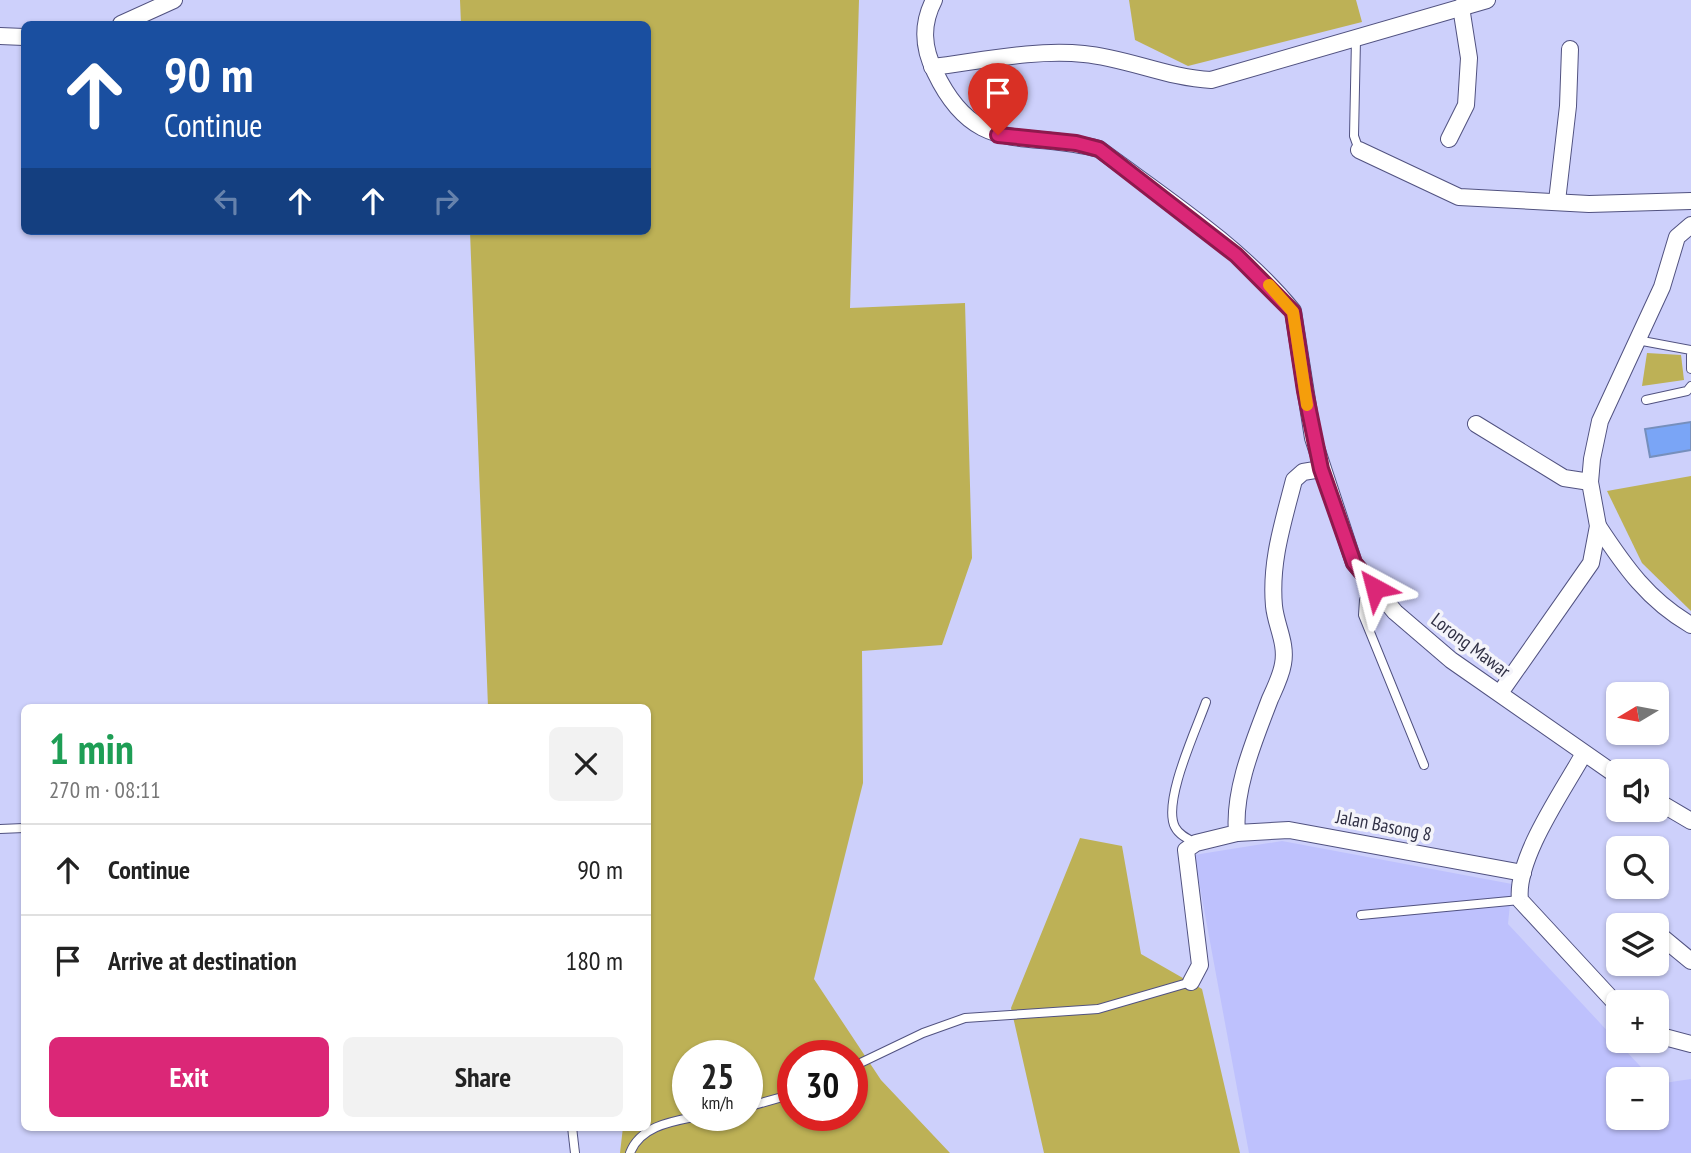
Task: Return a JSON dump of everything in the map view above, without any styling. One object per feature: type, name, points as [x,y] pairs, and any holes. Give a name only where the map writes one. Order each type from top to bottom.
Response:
[{"type":"street","points":[[128,21],[174,0]]},
{"type":"street","name":"Lorong Mawar","points":[[934,0],[924,30],[925,52],[947,97],[984,131],[1099,149],[1236,255],[1293,312],[1321,469],[1354,563],[1395,612],[1451,660],[1606,769]]},
{"type":"street","points":[[932,66],[1054,54],[1085,54],[1188,79],[1211,80],[1482,1]]},
{"type":"street","points":[[1449,139],[1466,104],[1469,58],[1461,7]]},
{"type":"street","points":[[0,36],[21,37]]},
{"type":"street","points":[[1558,201],[1568,106],[1570,49]]},
{"type":"street","points":[[1359,150],[1458,197],[1590,204],[1691,201]]},
{"type":"street","points":[[1500,693],[1591,562],[1598,526],[1590,482],[1600,421],[1662,287],[1677,237],[1691,225]]},
{"type":"street","points":[[1476,424],[1563,478],[1590,482]]},
{"type":"street","points":[[1237,833],[1236,817],[1240,792],[1283,668],[1285,652],[1274,609],[1274,558],[1294,480],[1303,472],[1321,469]]},
{"type":"street","points":[[1598,526],[1642,590],[1691,625]]},
{"type":"street","points":[[1583,755],[1542,829],[1523,873],[1520,900],[1606,993]]},
{"type":"street","points":[[1669,807],[1691,821]]},
{"type":"street","name":"Jalan Basong 8","points":[[1196,844],[1237,833],[1289,830],[1523,873]]},
{"type":"street","points":[[1191,982],[1200,965],[1186,850],[1196,844]]},
{"type":"street","points":[[1669,942],[1691,961]]},
{"type":"street","points":[[1669,1038],[1691,1044]]},
{"type":"lane","points":[[1356,39],[1354,136],[1359,150]]},
{"type":"lane","points":[[1637,340],[1691,352],[1691,369]]},
{"type":"lane","points":[[1646,400],[1687,391],[1691,386]]},
{"type":"lane","points":[[1375,588],[1364,600],[1363,615],[1424,765]]},
{"type":"lane","points":[[1196,844],[1181,835],[1174,826],[1171,812],[1175,790],[1206,702]]},
{"type":"lane","points":[[0,829],[21,828]]},
{"type":"lane","points":[[1361,915],[1520,900]]},
{"type":"lane","points":[[868,1058],[923,1032],[965,1018],[1098,1009],[1191,982]]},
{"type":"lane","points":[[651,1131],[672,1122]]},
{"type":"lane","points":[[572,1131],[575,1153]]},
{"type":"lane","points":[[630,1153],[634,1142],[651,1131]]},
{"type":"shaded area","points":[[460,0],[859,0],[850,308],[965,303],[972,558],[942,645],[862,651],[863,783],[814,979],[854,1040],[777,1040],[777,1131],[868,1131],[868,1060],[881,1080],[950,1153],[620,1153],[623,1131],[651,1131],[651,704],[488,704],[470,235],[651,235],[651,21],[461,21]]},
{"type":"shaded area","points":[[1129,0],[1356,0],[1362,22],[1188,66],[1135,40]]},
{"type":"shaded area","points":[[1647,353],[1681,355],[1684,380],[1642,386]]},
{"type":"shaded area","points":[[1691,476],[1691,611],[1642,563],[1607,491]]},
{"type":"shaded area","points":[[1080,838],[1122,846],[1141,954],[1202,989],[1240,1153],[1044,1153],[1011,1008]]},
{"type":"shaded area","points":[[1282,841],[1512,884],[1508,924],[1606,1029],[1606,1053],[1628,1053],[1641,1067],[1606,1067],[1606,1130],[1669,1130],[1669,1082],[1691,1079],[1691,1153],[1249,1153],[1194,855]]},
{"type":"building","points":[[1691,422],[1691,450],[1650,457],[1645,429]]},
{"type":"slow traffic","points":[[1269,285],[1293,312],[1300,344],[1307,405]]},
{"type":"route","points":[[998,135],[1076,143],[1099,149],[1236,255],[1282,297],[1293,312],[1313,438],[1321,469],[1354,563],[1375,588]]}]
